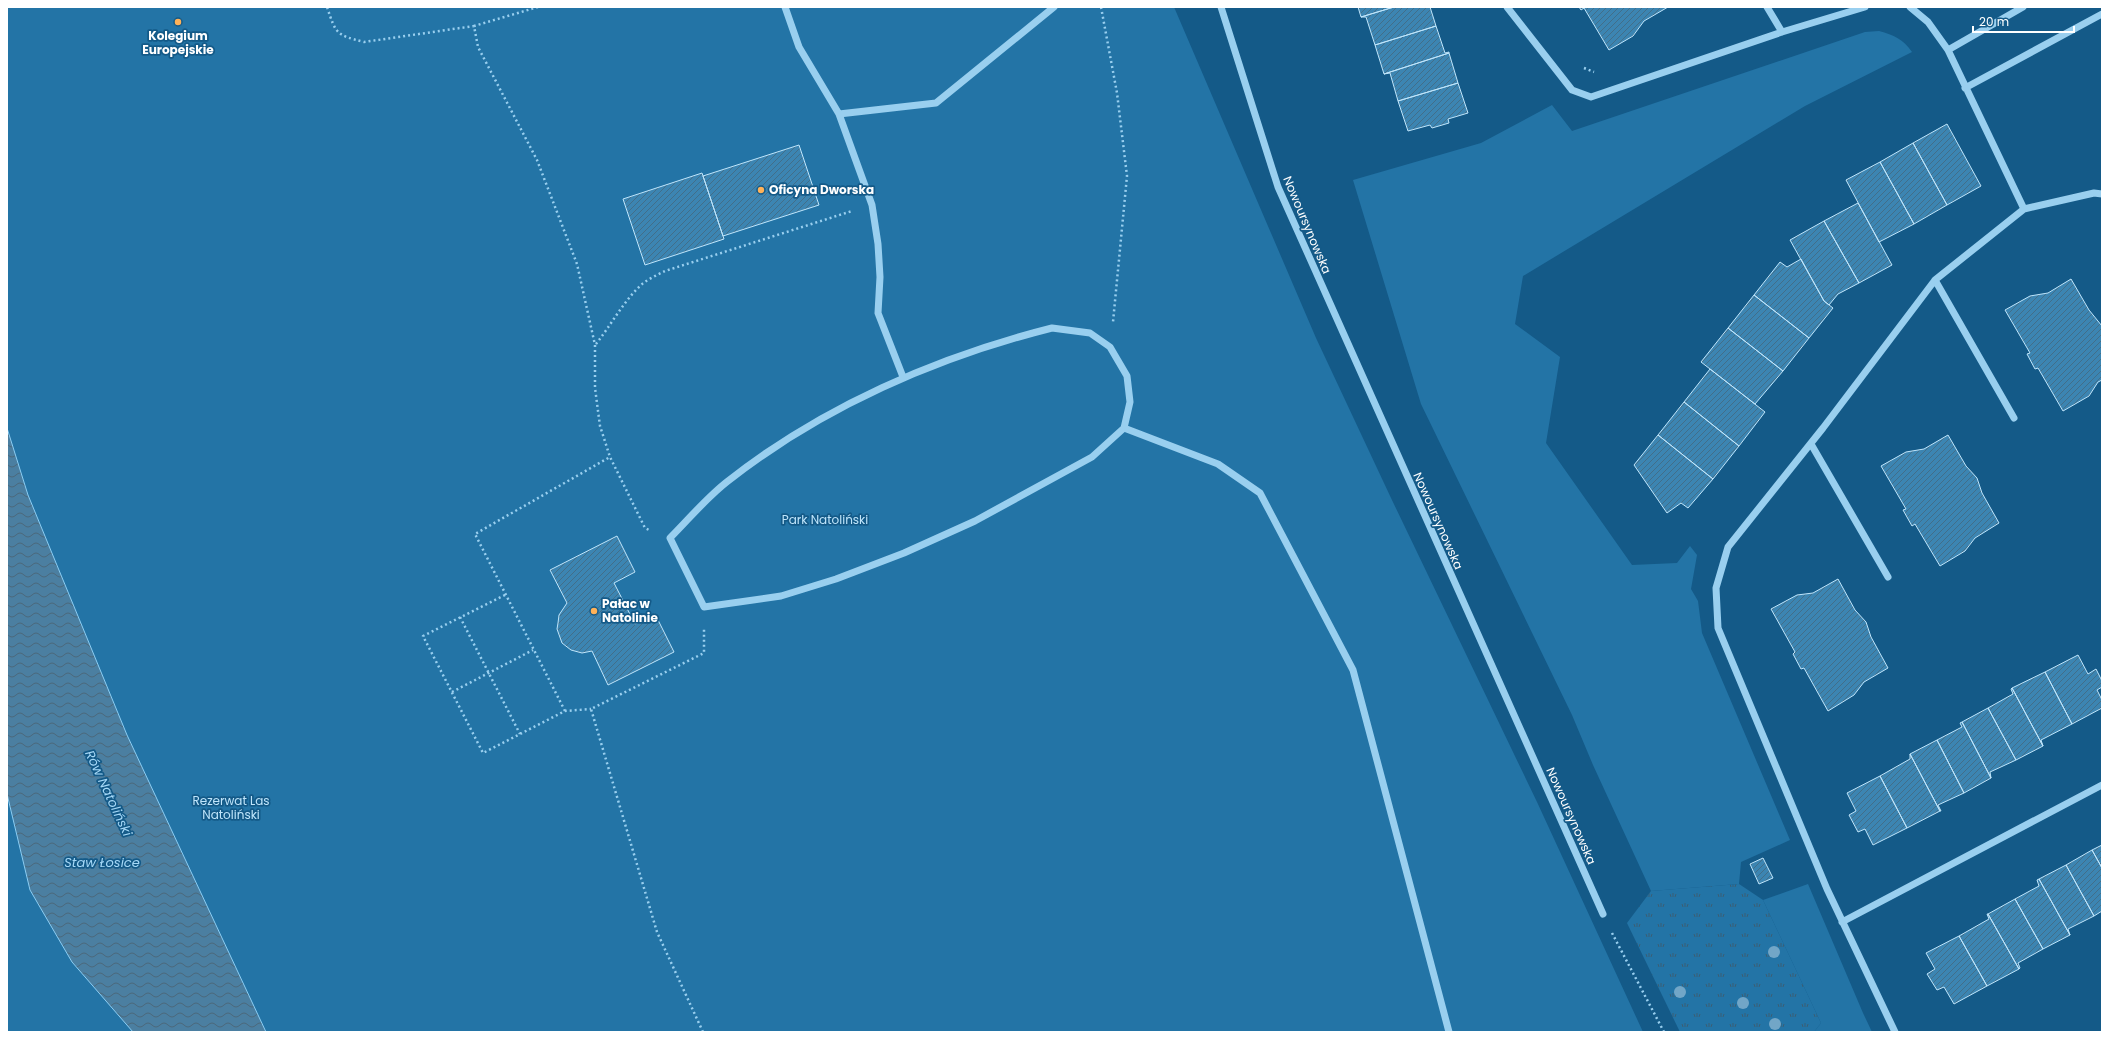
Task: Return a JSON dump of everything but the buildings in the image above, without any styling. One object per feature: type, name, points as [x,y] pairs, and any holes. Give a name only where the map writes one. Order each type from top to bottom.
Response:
[{"type":"street","points":[[785,7],[799,46],[839,114],[872,205],[879,251],[880,277],[878,313],[903,377]]},
{"type":"street","points":[[839,114],[936,103],[1054,7]]},
{"type":"street","name":"Nowoursynowska","points":[[1221,7],[1278,187],[1603,914]]},
{"type":"street","points":[[1508,7],[1572,90],[1590,97],[1782,32],[1865,7]]},
{"type":"street","points":[[1767,7],[1782,32]]},
{"type":"street","points":[[1910,7],[1928,22],[1948,50],[2024,209]]},
{"type":"street","points":[[1948,50],[2024,7]]},
{"type":"street","points":[[1965,88],[2102,14]]},
{"type":"street","points":[[1895,1032],[1842,922],[1718,628],[1716,588],[1728,547],[1811,444],[1935,280],[2024,209],[2094,193],[2102,194]]},
{"type":"street","points":[[1935,280],[2014,418]]},
{"type":"street","points":[[1052,328],[1090,333],[1110,347],[1127,376],[1130,402],[1124,428],[1092,457],[1048,483],[975,521],[904,553],[836,579],[781,596],[704,607],[670,538],[727,482],[774,448],[828,416],[903,377],[998,342],[1052,328]]},
{"type":"street","points":[[1124,428],[1218,464],[1260,494],[1353,670],[1449,1032]]},
{"type":"street","points":[[1811,444],[1888,577]]},
{"type":"street","points":[[1842,922],[2102,784]]},
{"type":"path","points":[[327,7],[334,30],[348,38],[364,42],[474,26],[538,7]]},
{"type":"path","points":[[1101,7],[1117,93],[1127,176],[1110,347]]},
{"type":"path","points":[[474,26],[478,47],[537,160],[577,264],[595,344],[595,388],[600,426],[610,457],[645,528],[670,538]]},
{"type":"path","points":[[595,344],[612,324],[622,306],[642,285],[665,271],[872,205]]},
{"type":"path","points":[[565,711],[475,534],[610,457]]},
{"type":"path","points":[[505,595],[423,636],[483,753],[565,711],[591,709],[704,653],[704,607]]},
{"type":"path","points":[[460,617],[520,734]]},
{"type":"path","points":[[452,692],[533,650]]},
{"type":"path","points":[[591,709],[658,932],[703,1032]]},
{"type":"path","points":[[1603,914],[1664,1032]]},
{"type":"green space","name":"Park Natoliński","points":[[7,7],[1174,7],[1316,338],[1537,802],[1643,1032],[7,1032]]},
{"type":"green space","points":[[1879,31],[1898,38],[1912,52],[1805,106],[1523,276],[1515,324],[1560,357],[1546,443],[1632,565],[1677,563],[1690,546],[1697,555],[1691,589],[1698,601],[1702,633],[1790,840],[1741,862],[1739,884],[1651,891],[1593,765],[1572,715],[1421,404],[1353,180],[1481,143],[1552,105],[1572,131],[1865,32]]},
{"type":"green space","points":[[1739,884],[1763,900],[1821,1023],[1814,1032],[1680,1032],[1627,923],[1651,891]]},
{"type":"green space","points":[[1808,884],[1872,1032],[1814,1032],[1821,1023],[1763,900]]},
{"type":"water","name":"Staw Łosice","points":[[7,428],[28,495],[127,735],[266,1032],[133,1032],[72,962],[30,890],[7,794]]},
{"type":"place","name":"Kolegium Europejskie","points":[[178,22]]},
{"type":"place","name":"Oficyna Dworska","points":[[761,190]]},
{"type":"place","name":"Pałac w Natolinie","points":[[594,611]]},
{"type":"water label","name":"Rów Natoliński","points":[[109,793]]},
{"type":"park label","name":"Rezerwat Las Natoliński","points":[[231,808]]}]
